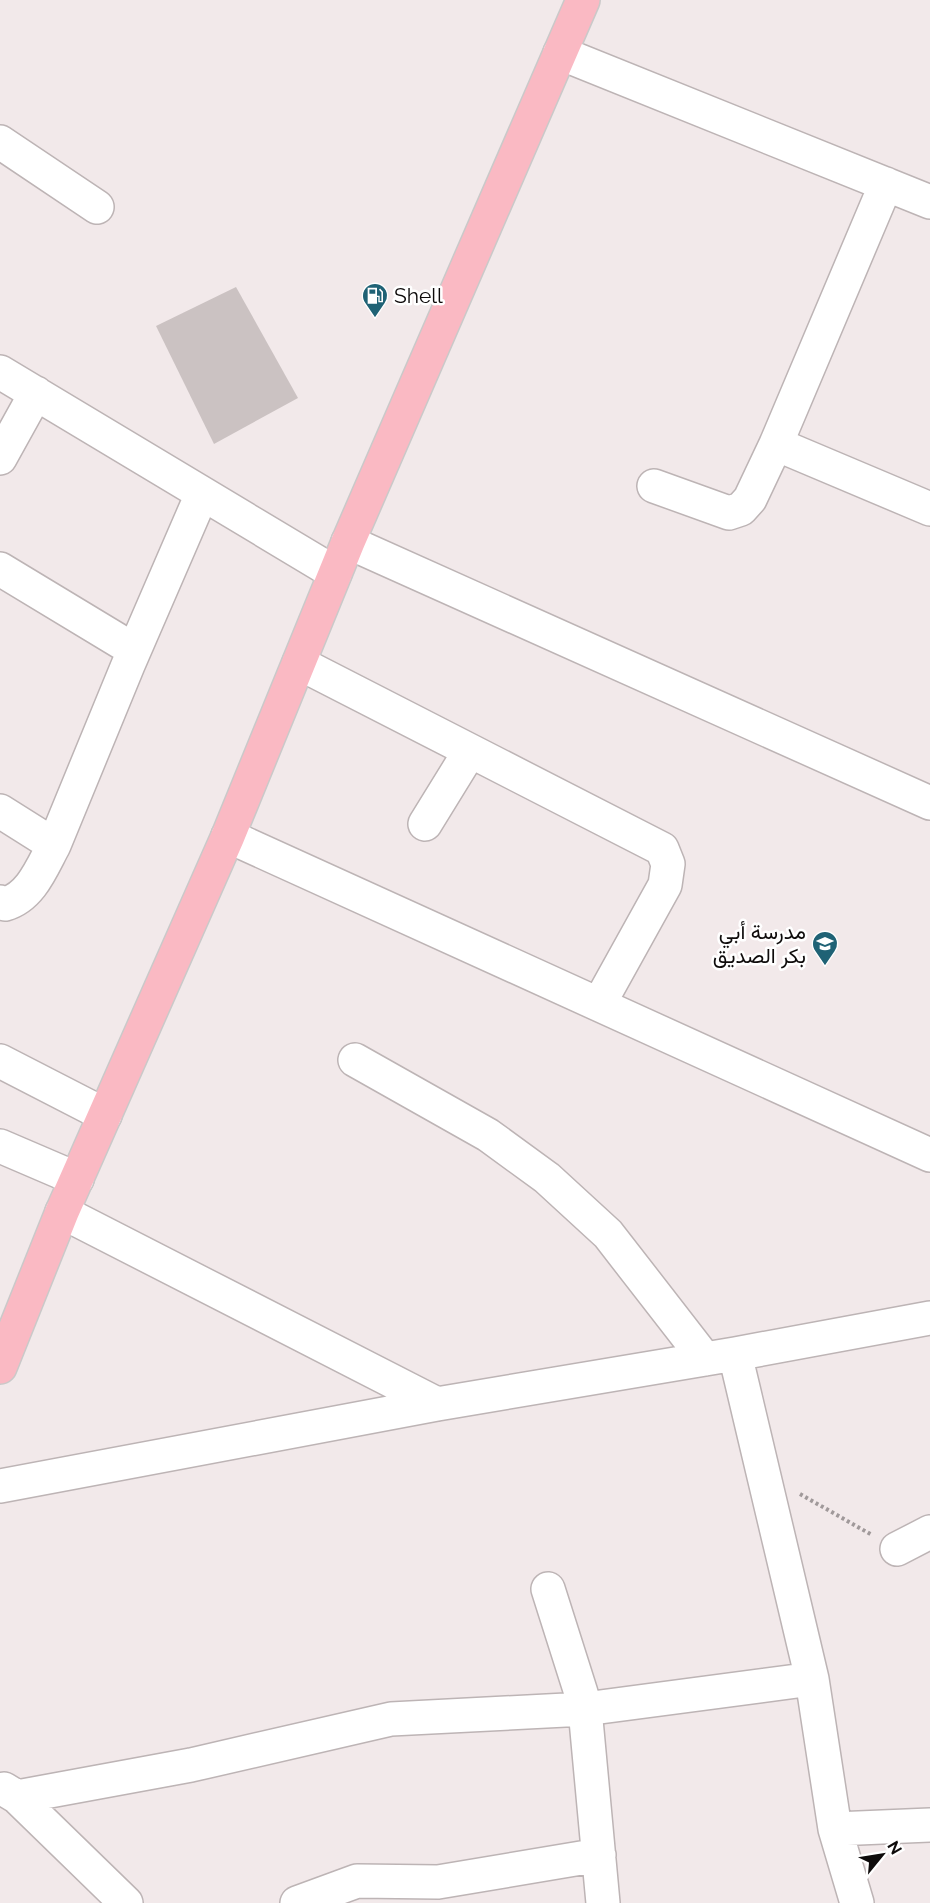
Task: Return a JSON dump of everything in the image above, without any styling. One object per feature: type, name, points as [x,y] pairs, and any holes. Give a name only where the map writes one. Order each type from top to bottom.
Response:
[{"type":"main road","points":[[0,1367],[62,1212],[228,836],[348,542],[583,0]]},
{"type":"street","points":[[560,53],[930,202]]},
{"type":"street","points":[[0,142],[97,207]]},
{"type":"street","points":[[654,486],[729,513],[741,509],[750,499],[776,444],[886,184]]},
{"type":"street","points":[[0,372],[335,573]]},
{"type":"street","points":[[0,458],[36,393]]},
{"type":"street","points":[[776,444],[930,509]]},
{"type":"street","points":[[0,902],[5,904],[14,902],[33,883],[54,845],[134,650],[202,494]]},
{"type":"street","points":[[348,542],[930,802]]},
{"type":"street","points":[[0,569],[134,650]]},
{"type":"street","points":[[299,663],[662,849],[668,864],[665,885],[598,1004]]},
{"type":"street","points":[[425,825],[470,751]]},
{"type":"street","points":[[0,812],[54,845]]},
{"type":"street","points":[[228,836],[930,1155]]},
{"type":"street","points":[[356,1060],[488,1135],[547,1178],[608,1234],[720,1356],[763,1473],[812,1679],[835,1830],[857,1903]]},
{"type":"street","points":[[0,1061],[105,1115]]},
{"type":"street","points":[[0,1146],[77,1179]]},
{"type":"street","points":[[62,1212],[436,1404]]},
{"type":"street","points":[[0,1486],[436,1404],[930,1318]]},
{"type":"street","points":[[897,1549],[930,1532]]},
{"type":"street","points":[[548,1589],[585,1709],[603,1903]]},
{"type":"street","points":[[8,1792],[191,1765],[391,1719],[585,1709],[812,1679]]},
{"type":"street","points":[[8,1792],[126,1903]]},
{"type":"street","points":[[835,1830],[930,1825]]},
{"type":"street","points":[[297,1903],[357,1881],[438,1882],[599,1855]]},
{"type":"path","points":[[763,1473],[897,1549]]},
{"type":"building","points":[[236,287],[298,398],[214,444],[156,326]]},
{"type":"place","name":"Shell","points":[[375,319]]},
{"type":"place","name":"مدرسة أبي بكر الصديق","points":[[825,967]]}]
